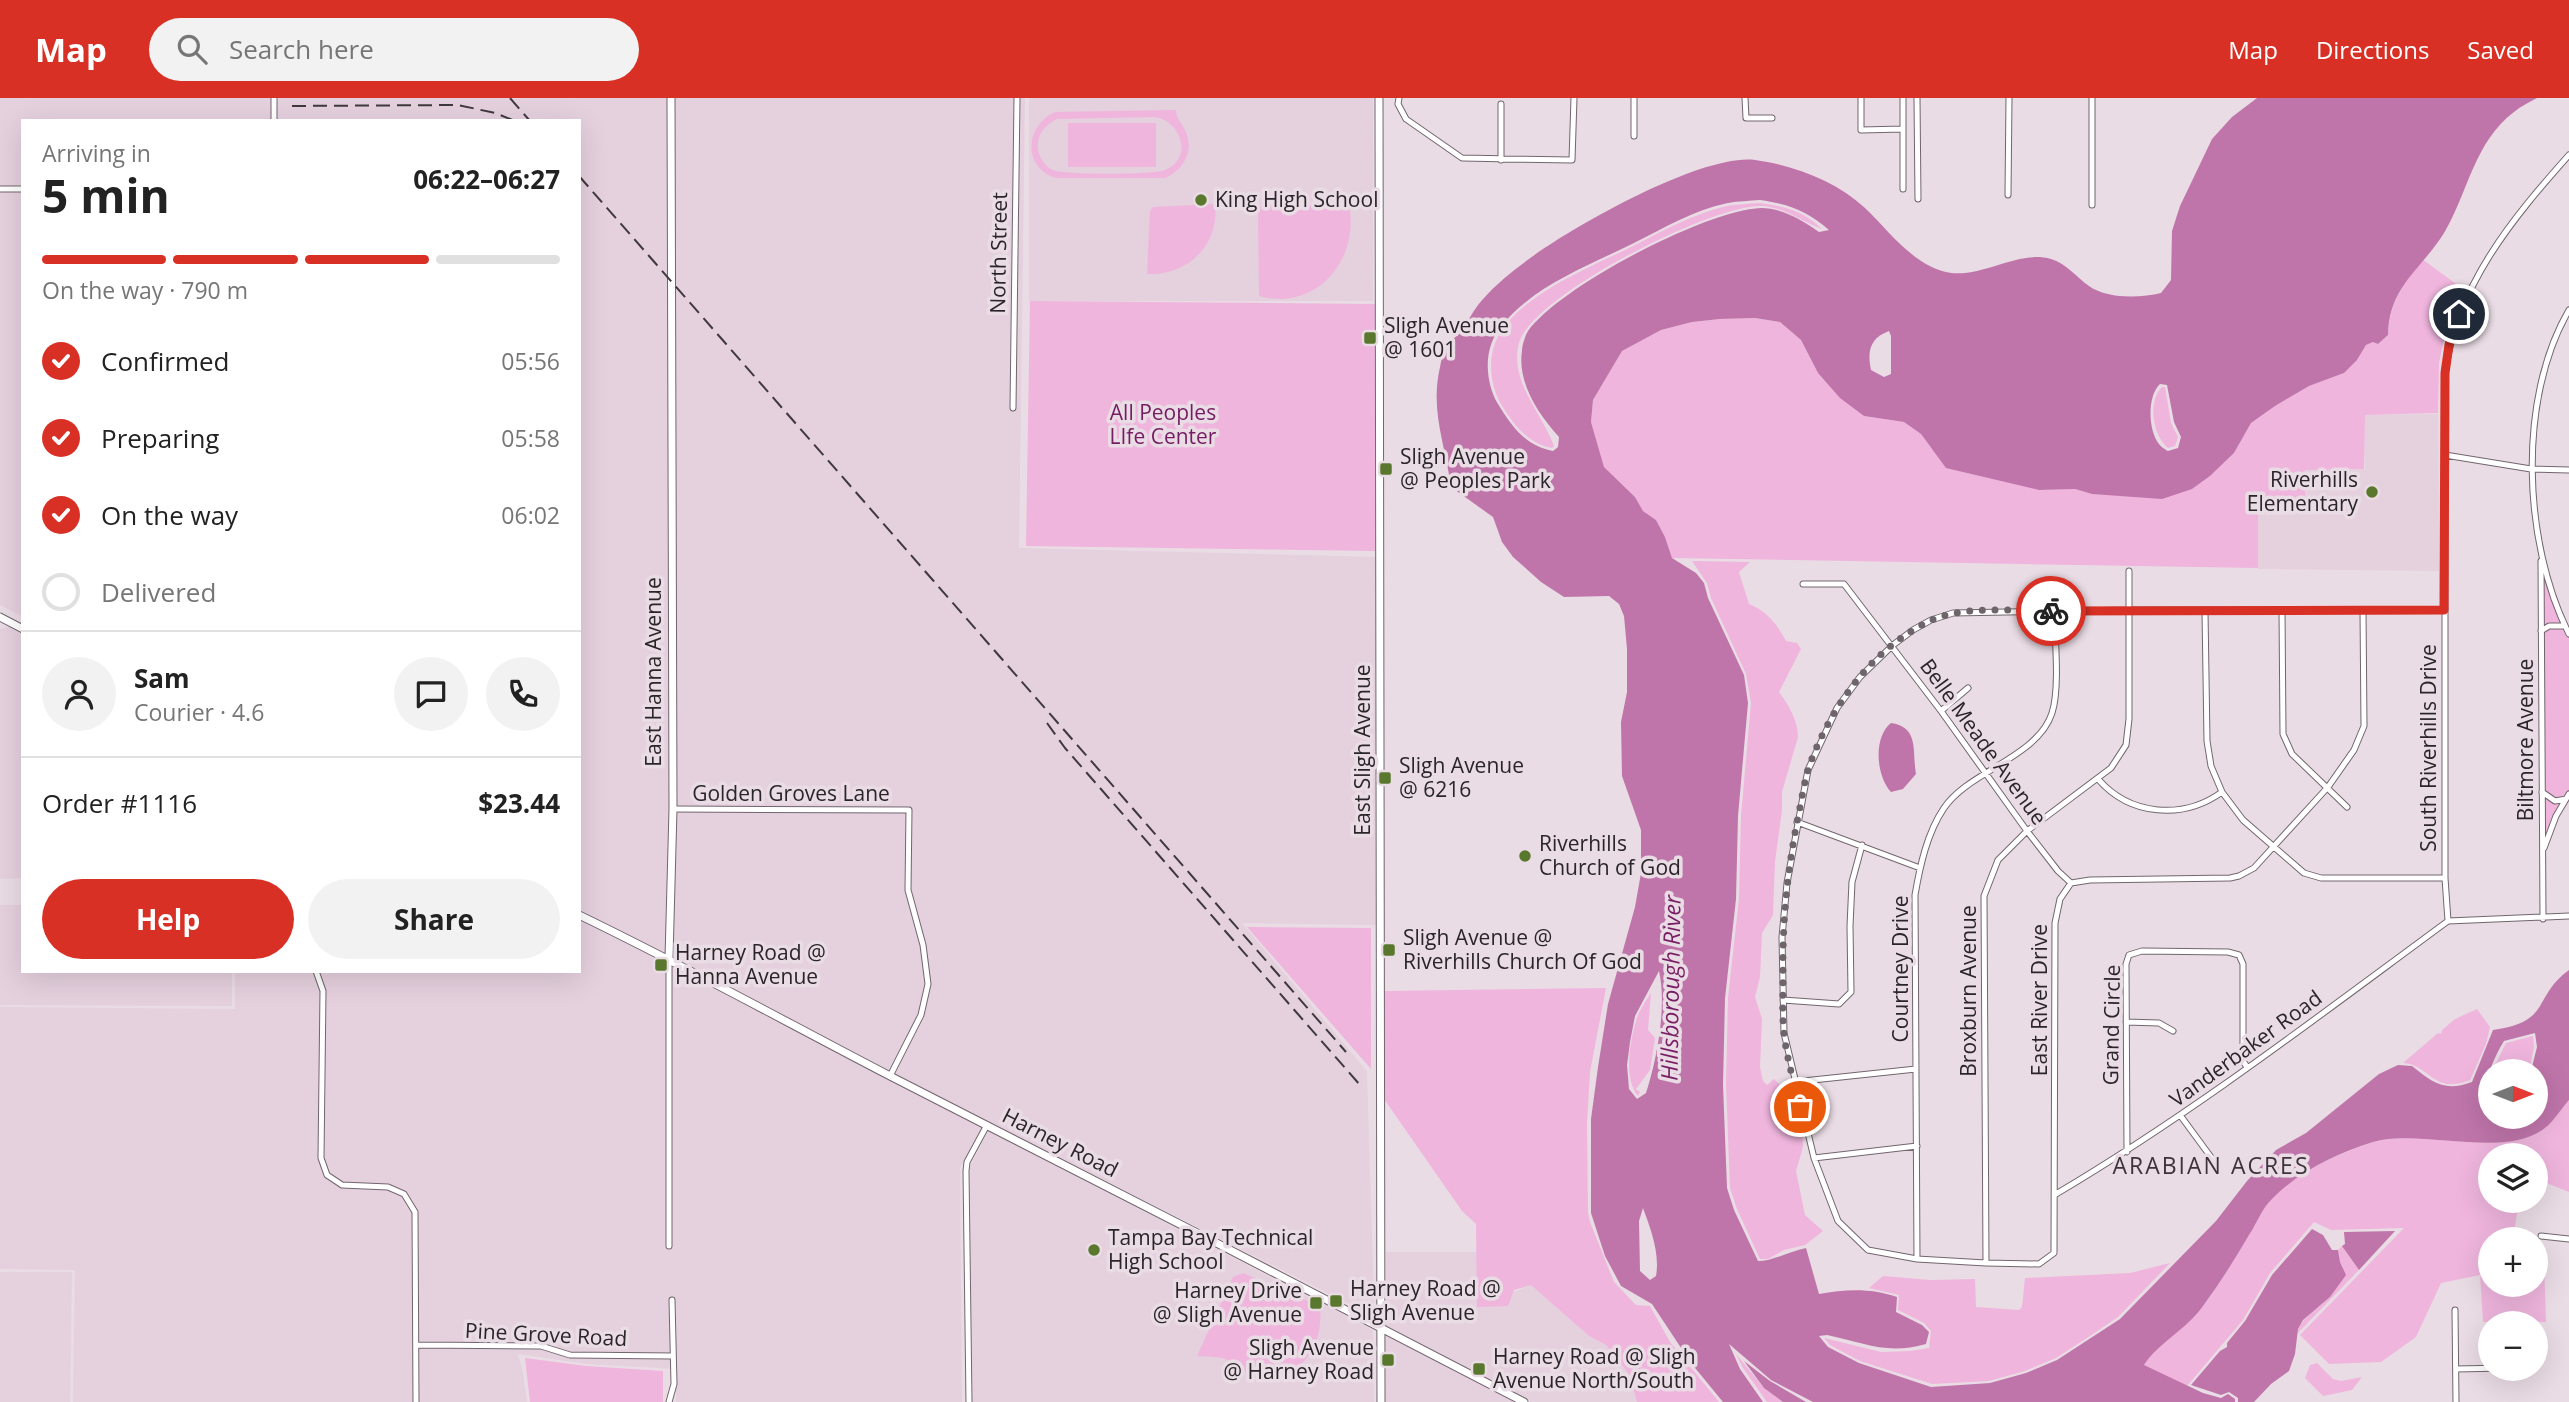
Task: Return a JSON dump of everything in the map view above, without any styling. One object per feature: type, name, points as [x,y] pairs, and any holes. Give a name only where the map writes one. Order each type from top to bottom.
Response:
[{"type":"street","points":[[274,98],[274,119]]},
{"type":"street","name":"East Hanna Avenue","points":[[669,1246],[669,958],[673,809],[671,98]]},
{"type":"street","name":"North Street","points":[[1013,408],[1017,98]]},
{"type":"street","name":"East Sligh Avenue","points":[[1379,98],[1381,1402]]},
{"type":"street","points":[[1399,98],[1398,104],[1406,119],[1462,158],[1501,160],[1572,160],[1574,98]]},
{"type":"street","points":[[1634,98],[1634,136]]},
{"type":"street","points":[[1745,98],[1746,118],[1772,118]]},
{"type":"street","points":[[1861,98],[1861,130],[1903,129]]},
{"type":"street","points":[[1903,98],[1903,189]]},
{"type":"street","points":[[1917,98],[1918,199]]},
{"type":"street","points":[[2008,195],[2009,98]]},
{"type":"street","points":[[2092,98],[2092,205]]},
{"type":"street","points":[[1501,104],[1501,160]]},
{"type":"street","name":"South Riverhills Drive","points":[[2448,920],[2445,878],[2444,610],[2445,373],[2449,345],[2474,280],[2512,222],[2569,155]]},
{"type":"street","points":[[0,189],[21,189]]},
{"type":"street","points":[[2569,310],[2559,327],[2540,386],[2531,469],[2541,561],[2569,634]]},
{"type":"street","points":[[2445,455],[2531,469],[2569,470]]},
{"type":"street","name":"Biltmore Avenue","points":[[2541,561],[2543,919]]},
{"type":"street","name":"Broxburn Avenue","points":[[1986,1264],[1984,896],[1998,860],[2027,831],[2111,768],[2122,753],[2128,734],[2129,571]]},
{"type":"street","name":"Belle Meade Avenue","points":[[1803,584],[1844,584],[1941,710],[2027,831],[2058,871],[2071,883]]},
{"type":"street","points":[[2282,610],[2283,734],[2292,754],[2347,807]]},
{"type":"street","points":[[2071,883],[2090,880],[2230,878],[2253,867],[2328,787],[2354,750],[2364,726],[2363,610]]},
{"type":"street","name":"East River Drive","points":[[2071,883],[2060,899],[2054,923],[2054,1253],[2039,1264],[1986,1264],[1917,1259],[1868,1250],[1838,1221],[1814,1158],[1784,1033],[1782,937],[1787,883],[1808,770],[1837,708],[1860,677],[1892,645],[1931,620],[1953,613],[2444,610]]},
{"type":"street","name":"Courtney Drive","points":[[1917,1259],[1916,895],[1920,868],[1933,830],[1945,807],[1969,784],[2030,743],[2042,731],[2052,714],[2055,696],[2054,611]]},
{"type":"street","points":[[2205,611],[2207,741],[2211,766],[2222,792],[2243,820],[2304,873],[2321,878],[2445,878]]},
{"type":"street","points":[[0,617],[21,628]]},
{"type":"street","points":[[0,626],[11,622]]},
{"type":"street","points":[[2541,631],[2549,626],[2565,626]]},
{"type":"street","points":[[1941,710],[1968,688]]},
{"type":"street","points":[[2098,779],[2123,799],[2139,806],[2168,812],[2193,807],[2222,792]]},
{"type":"street","points":[[2542,792],[2556,802],[2567,796]]},
{"type":"street","points":[[2542,853],[2567,796]]},
{"type":"street","name":"Golden Groves Lane","points":[[673,809],[909,810],[908,890],[923,945],[928,984],[921,1015],[890,1076]]},
{"type":"street","points":[[1797,822],[1920,868]]},
{"type":"street","points":[[1783,1000],[1839,1004],[1851,992],[1850,926],[1853,883],[1862,845]]},
{"type":"street","name":"Harney Road","points":[[581,916],[669,958],[890,1076],[1524,1402]]},
{"type":"street","points":[[2448,920],[2543,919],[2569,916]]},
{"type":"street","name":"Vanderbaker Road","points":[[2056,1195],[2180,1115],[2448,920]]},
{"type":"street","name":"Grand Circle","points":[[2126,1152],[2126,964],[2132,953],[2234,952],[2240,957],[2243,964],[2244,1061],[2247,1067]]},
{"type":"street","points":[[317,973],[323,990],[321,1158],[327,1175],[342,1185],[388,1187],[404,1194],[415,1212],[418,1345],[416,1402]]},
{"type":"street","points":[[2126,1022],[2159,1023],[2173,1031]]},
{"type":"street","points":[[1794,1082],[1916,1069]]},
{"type":"street","points":[[2180,1115],[2216,1164]]},
{"type":"street","points":[[969,1402],[966,1171],[967,1162],[987,1125]]},
{"type":"street","points":[[1814,1158],[1917,1146]]},
{"type":"street","points":[[2548,1237],[2569,1239]]},
{"type":"street","points":[[669,1402],[674,1384],[673,1300]]},
{"type":"street","points":[[2455,1310],[2456,1402]]},
{"type":"street","name":"Pine Grove Road","points":[[418,1345],[541,1346],[570,1355],[673,1356]]},
{"type":"street","points":[[2456,1369],[2478,1369]]},
{"type":"shaded area","points":[[0,98],[1025,98],[1019,548],[1378,557],[1377,925],[1242,923],[1367,1071],[1374,1305],[1367,1313],[986,1120],[960,1168],[962,1402],[676,1402],[676,1369],[587,1364],[518,1354],[527,1402],[73,1402],[75,1270],[0,1269],[0,1007],[235,1009],[235,973],[581,973],[581,119],[21,119],[21,616],[0,605]]},
{"type":"shaded area","name":"King High School","points":[[1029,98],[1373,98],[1373,301],[1029,301]]},
{"type":"shaded area","name":"Riverhills Elementary","points":[[2438,414],[2439,571],[2258,569],[2258,515],[2304,514],[2305,470],[2365,469],[2364,415]]},
{"type":"shaded area","points":[[9,627],[21,634],[21,878],[0,879],[0,629]]},
{"type":"shaded area","points":[[0,905],[21,905],[21,973],[232,973],[232,1006],[0,1005]]},
{"type":"shaded area","name":"Tampa Bay Technical High School","points":[[988,1131],[1373,1330],[1374,1402],[972,1402],[969,1169]]},
{"type":"shaded area","points":[[1386,1252],[1477,1252],[1477,1307],[1531,1285],[1589,1336],[1606,1345],[1629,1374],[1637,1402],[1531,1402],[1385,1326]]},
{"type":"shaded area","points":[[0,1272],[72,1272],[70,1402],[0,1402]]},
{"type":"shaded area","points":[[1385,1333],[1518,1402],[1385,1402]]},
{"type":"green space","points":[[1176,110],[1188,137],[1188,152],[1178,170],[1165,178],[1056,178],[1037,165],[1032,146],[1038,126],[1055,112]],"holes":[[[1154,117],[1163,120],[1177,132],[1181,149],[1174,164],[1165,170],[1127,174],[1060,172],[1053,170],[1041,159],[1038,143],[1042,131],[1057,119]]]},
{"type":"green space","points":[[1068,123],[1156,123],[1156,167],[1068,167]]},
{"type":"green space","points":[[1759,203],[1793,210],[1822,229],[1787,212],[1763,206],[1740,209],[1707,219],[1628,255],[1589,278],[1531,323],[1519,343],[1519,370],[1528,396],[1554,446],[1543,446],[1522,432],[1497,396],[1491,368],[1496,341],[1511,319],[1559,283],[1677,224],[1727,206]]},
{"type":"green space","points":[[1215,204],[1212,232],[1198,255],[1176,270],[1147,274],[1150,211],[1153,207]]},
{"type":"green space","points":[[1262,205],[1349,205],[1351,225],[1348,245],[1330,277],[1315,289],[1299,296],[1280,299],[1259,296],[1258,209]]},
{"type":"green space","points":[[2422,259],[2463,289],[2445,335],[2439,363],[2438,413],[2365,415],[2364,469],[2305,470],[2305,514],[2258,514],[2258,568],[1672,558],[1656,520],[1643,511],[1635,497],[1604,467],[1591,422],[1593,400],[1622,351],[1661,330],[1692,322],[1755,318],[1780,322],[1801,340],[1818,373],[1864,416],[1904,422],[1921,434],[1932,449],[2039,490],[2075,489],[2092,494],[2117,495],[2192,489],[2234,453],[2251,423],[2309,386],[2344,373],[2357,360],[2366,345],[2373,342],[2378,344],[2388,335],[2398,294]]},
{"type":"green space","name":"All Peoples LIfe Center","points":[[1030,301],[1377,304],[1376,551],[1026,546]]},
{"type":"green space","points":[[2165,387],[2171,423],[2178,437],[2175,446],[2168,448],[2159,436],[2153,410],[2157,393]]},
{"type":"green space","points":[[1692,561],[1750,562],[1739,572],[1749,604],[1771,619],[1786,641],[1797,643],[1801,649],[1779,692],[1794,718],[1798,737],[1782,792],[1773,915],[1762,933],[1760,977],[1755,997],[1762,1019],[1760,1067],[1763,1081],[1767,1085],[1774,1079],[1781,1086],[1785,1097],[1796,1102],[1803,1147],[1796,1171],[1805,1215],[1823,1231],[1805,1245],[1784,1250],[1768,1259],[1760,1259],[1730,1188],[1726,1084],[1728,998],[1739,899],[1741,816],[1751,703],[1746,674],[1711,598],[1707,583]]},
{"type":"green space","points":[[2543,572],[2569,638],[2569,791],[2554,815],[2545,843]]},
{"type":"green space","points":[[1247,927],[1371,928],[1371,1069]]},
{"type":"green space","points":[[1606,988],[1590,1072],[1587,1124],[1590,1222],[1614,1282],[1636,1305],[1650,1306],[1670,1342],[1719,1402],[1637,1402],[1629,1374],[1606,1345],[1589,1336],[1531,1285],[1514,1290],[1508,1306],[1477,1307],[1476,1224],[1462,1211],[1384,1099],[1384,991]]},
{"type":"green space","points":[[1651,993],[1648,1030],[1655,1038],[1650,1070],[1636,1089],[1640,1092],[1638,1096],[1633,1088],[1629,1069],[1630,1047],[1638,1015]]},
{"type":"green space","points":[[2477,1009],[2490,1027],[2486,1044],[2470,1080],[2457,1084],[2439,1082],[2420,1069],[2403,1063],[2438,1033],[2441,1034],[2455,1019]]},
{"type":"green space","points":[[2533,1036],[2532,1059],[2498,1059],[2506,1043]]},
{"type":"green space","points":[[2569,1100],[2569,1192],[2548,1184],[2548,1143],[2485,1143],[2508,1142],[2528,1137],[2548,1129],[2548,1125]]},
{"type":"green space","points":[[2414,1138],[2485,1143],[2478,1143],[2478,1213],[2517,1213],[2515,1227],[2478,1227],[2478,1275],[2441,1283],[2416,1337],[2381,1362],[2329,1364],[2300,1335],[2404,1228],[2331,1230],[2314,1222],[2270,1273],[2243,1320],[2187,1386],[2143,1366],[2156,1350],[2189,1322],[2203,1306],[2265,1207],[2281,1189],[2305,1172],[2359,1147],[2373,1142]]},
{"type":"green space","points":[[2342,1246],[2359,1270],[2297,1334],[2302,1323],[2335,1289],[2343,1268],[2338,1250]]},
{"type":"green space","points":[[2170,1263],[2118,1317],[2087,1338],[2056,1358],[2025,1371],[1989,1381],[1932,1384],[1860,1361],[1830,1345],[1824,1338],[1881,1352],[1929,1348],[1931,1331],[1924,1323],[1898,1310],[1899,1295],[1869,1288],[1883,1276],[1930,1280],[1975,1279],[1976,1307],[2019,1310],[2022,1307],[2025,1278],[2130,1273]]},
{"type":"green space","points":[[1243,1273],[1320,1306],[1319,1333],[1313,1349],[1295,1370],[1280,1379],[1263,1379],[1252,1375],[1225,1359],[1197,1356],[1233,1277]]},
{"type":"green space","points":[[2481,1297],[2545,1297],[2546,1311],[2482,1311]]},
{"type":"green space","points":[[1736,1354],[1764,1388],[1783,1402],[1767,1402]]},
{"type":"green space","points":[[525,1358],[586,1366],[663,1371],[663,1402],[530,1402]]},
{"type":"green space","points":[[2317,1363],[2333,1379],[2341,1381],[2362,1377],[2352,1390],[2323,1396],[2305,1378],[2310,1365]]},
{"type":"water","name":"Hillsborough River","points":[[2257,98],[2537,98],[2514,112],[2500,124],[2490,138],[2444,233],[2400,291],[2390,318],[2388,335],[2378,344],[2373,342],[2366,345],[2357,360],[2344,373],[2309,386],[2251,423],[2234,453],[2210,476],[2192,489],[2162,499],[2092,494],[2075,489],[2039,490],[1946,468],[1921,434],[1904,422],[1864,416],[1840,398],[1818,373],[1801,340],[1780,322],[1755,318],[1720,319],[1692,322],[1661,330],[1622,351],[1593,400],[1591,422],[1604,467],[1635,497],[1643,511],[1656,520],[1672,558],[1696,573],[1704,583],[1708,598],[1744,675],[1748,703],[1738,816],[1736,899],[1725,998],[1723,1085],[1727,1188],[1734,1210],[1758,1261],[1806,1248],[1819,1294],[1858,1290],[1897,1297],[1896,1312],[1922,1325],[1929,1332],[1926,1344],[1899,1348],[1876,1347],[1827,1335],[1819,1336],[1828,1347],[1859,1363],[1931,1387],[1990,1383],[2026,1373],[2057,1360],[2120,1319],[2216,1221],[2247,1181],[2276,1150],[2306,1133],[2379,1074],[2398,1065],[2412,1066],[2426,1077],[2447,1086],[2472,1082],[2478,1067],[2478,1129],[2543,1129],[2528,1137],[2508,1142],[2414,1138],[2373,1142],[2319,1164],[2282,1189],[2265,1207],[2203,1306],[2189,1322],[2156,1350],[2144,1365],[2203,1393],[2221,1398],[2228,1394],[2235,1402],[1813,1402],[1771,1380],[1729,1344],[1740,1369],[1763,1402],[1723,1402],[1691,1363],[1652,1304],[1621,1286],[1605,1256],[1591,1213],[1591,1119],[1598,1067],[1608,1004],[1635,907],[1641,873],[1641,830],[1622,776],[1621,722],[1627,692],[1624,616],[1619,604],[1609,596],[1564,597],[1541,582],[1513,557],[1502,542],[1493,517],[1451,487],[1437,398],[1443,354],[1487,294],[1541,250],[1634,197],[1669,181],[1731,161],[1769,162],[1799,170],[1827,182],[1854,198],[1920,260],[1942,271],[1969,272],[2037,257],[2056,261],[2089,286],[2105,293],[2143,296],[2161,293],[2171,280],[2172,231],[2180,206],[2212,139],[2232,117]],"holes":[[[1760,200],[1797,209],[1829,230],[1819,232],[1777,210],[1761,208],[1736,212],[1671,236],[1635,254],[1601,273],[1545,313],[1528,331],[1521,363],[1531,398],[1559,437],[1558,447],[1553,451],[1527,440],[1498,404],[1488,376],[1488,355],[1494,336],[1513,313],[1562,278],[1680,220],[1715,206]],[[1889,331],[1891,336],[1891,374],[1884,377],[1871,370],[1870,363],[1871,346]],[[2160,384],[2167,385],[2174,422],[2181,437],[2178,448],[2167,451],[2155,438],[2150,413],[2156,389]],[[1659,971],[1662,1000],[1657,1049],[1646,1093],[1637,1099],[1629,1089],[1627,1065],[1630,1042],[1635,1016]],[[1643,1208],[1656,1250],[1656,1276],[1650,1280],[1640,1271],[1639,1221]]]},
{"type":"water","points":[[1891,723],[1900,725],[1911,735],[1916,774],[1903,789],[1891,792],[1882,776],[1879,747],[1885,729]]},
{"type":"water","points":[[2569,970],[2569,1100],[2548,1125],[2548,1059],[2534,1059],[2537,1047],[2535,1033],[2504,1041],[2495,1059],[2481,1059],[2493,1030],[2512,1026],[2533,1015],[2558,980]]},
{"type":"water","points":[[2312,1229],[2323,1235],[2332,1250],[2338,1250],[2346,1275],[2330,1297],[2303,1320],[2298,1329],[2295,1354],[2289,1371],[2271,1384],[2254,1402],[2238,1402],[2238,1398],[2229,1392],[2221,1395],[2191,1385],[2220,1351],[2227,1347],[2227,1343],[2245,1321],[2272,1275]]},
{"type":"water","points":[[2395,1231],[2359,1270],[2342,1246],[2345,1244],[2344,1232]]},
{"type":"water","points":[[1744,1361],[1770,1381],[1806,1402],[1783,1402],[1764,1388]]},
{"type":"railway","points":[[510,98],[528,119]]},
{"type":"railway","points":[[292,106],[458,105],[510,119]]},
{"type":"railway","points":[[581,178],[1346,1052]]},
{"type":"railway","points":[[1047,723],[1065,748],[1360,1085]]},
{"type":"way so far","points":[[1800,1107],[1784,1033],[1782,937],[1787,883],[1808,770],[1829,723],[1860,677],[1892,645],[1931,620],[1953,613],[2051,611]]},
{"type":"place","name":"King High School","points":[[1201,200]]},
{"type":"place","name":"Sligh Avenue @ 1601","points":[[1370,338]]},
{"type":"place","name":"Sligh Avenue @ Peoples Park","points":[[1386,469]]},
{"type":"place","name":"Riverhills Elementary","points":[[2372,492]]},
{"type":"place","name":"Sligh Avenue @ 6216","points":[[1385,778]]},
{"type":"place","name":"Riverhills Church of God","points":[[1525,856]]},
{"type":"place","name":"Sligh Avenue @ Riverhills Church Of God","points":[[1389,950]]},
{"type":"place","name":"Harney Road @ Hanna Avenue","points":[[661,965]]},
{"type":"place","name":"Tampa Bay Technical High School","points":[[1094,1250]]},
{"type":"place","name":"Harney Road @ Sligh Avenue","points":[[1336,1301]]},
{"type":"place","name":"Harney Drive @ Sligh Avenue","points":[[1316,1303]]},
{"type":"place","name":"Sligh Avenue @ Harney Road","points":[[1388,1360]]},
{"type":"place","name":"Harney Road @ Sligh Avenue North/South","points":[[1479,1369]]},
{"type":"district","name":"ARABIAN ACRES","points":[[2211,1166]]},
{"type":"route","points":[[2051,611],[2444,610],[2445,373],[2449,345],[2459,314]]}]
